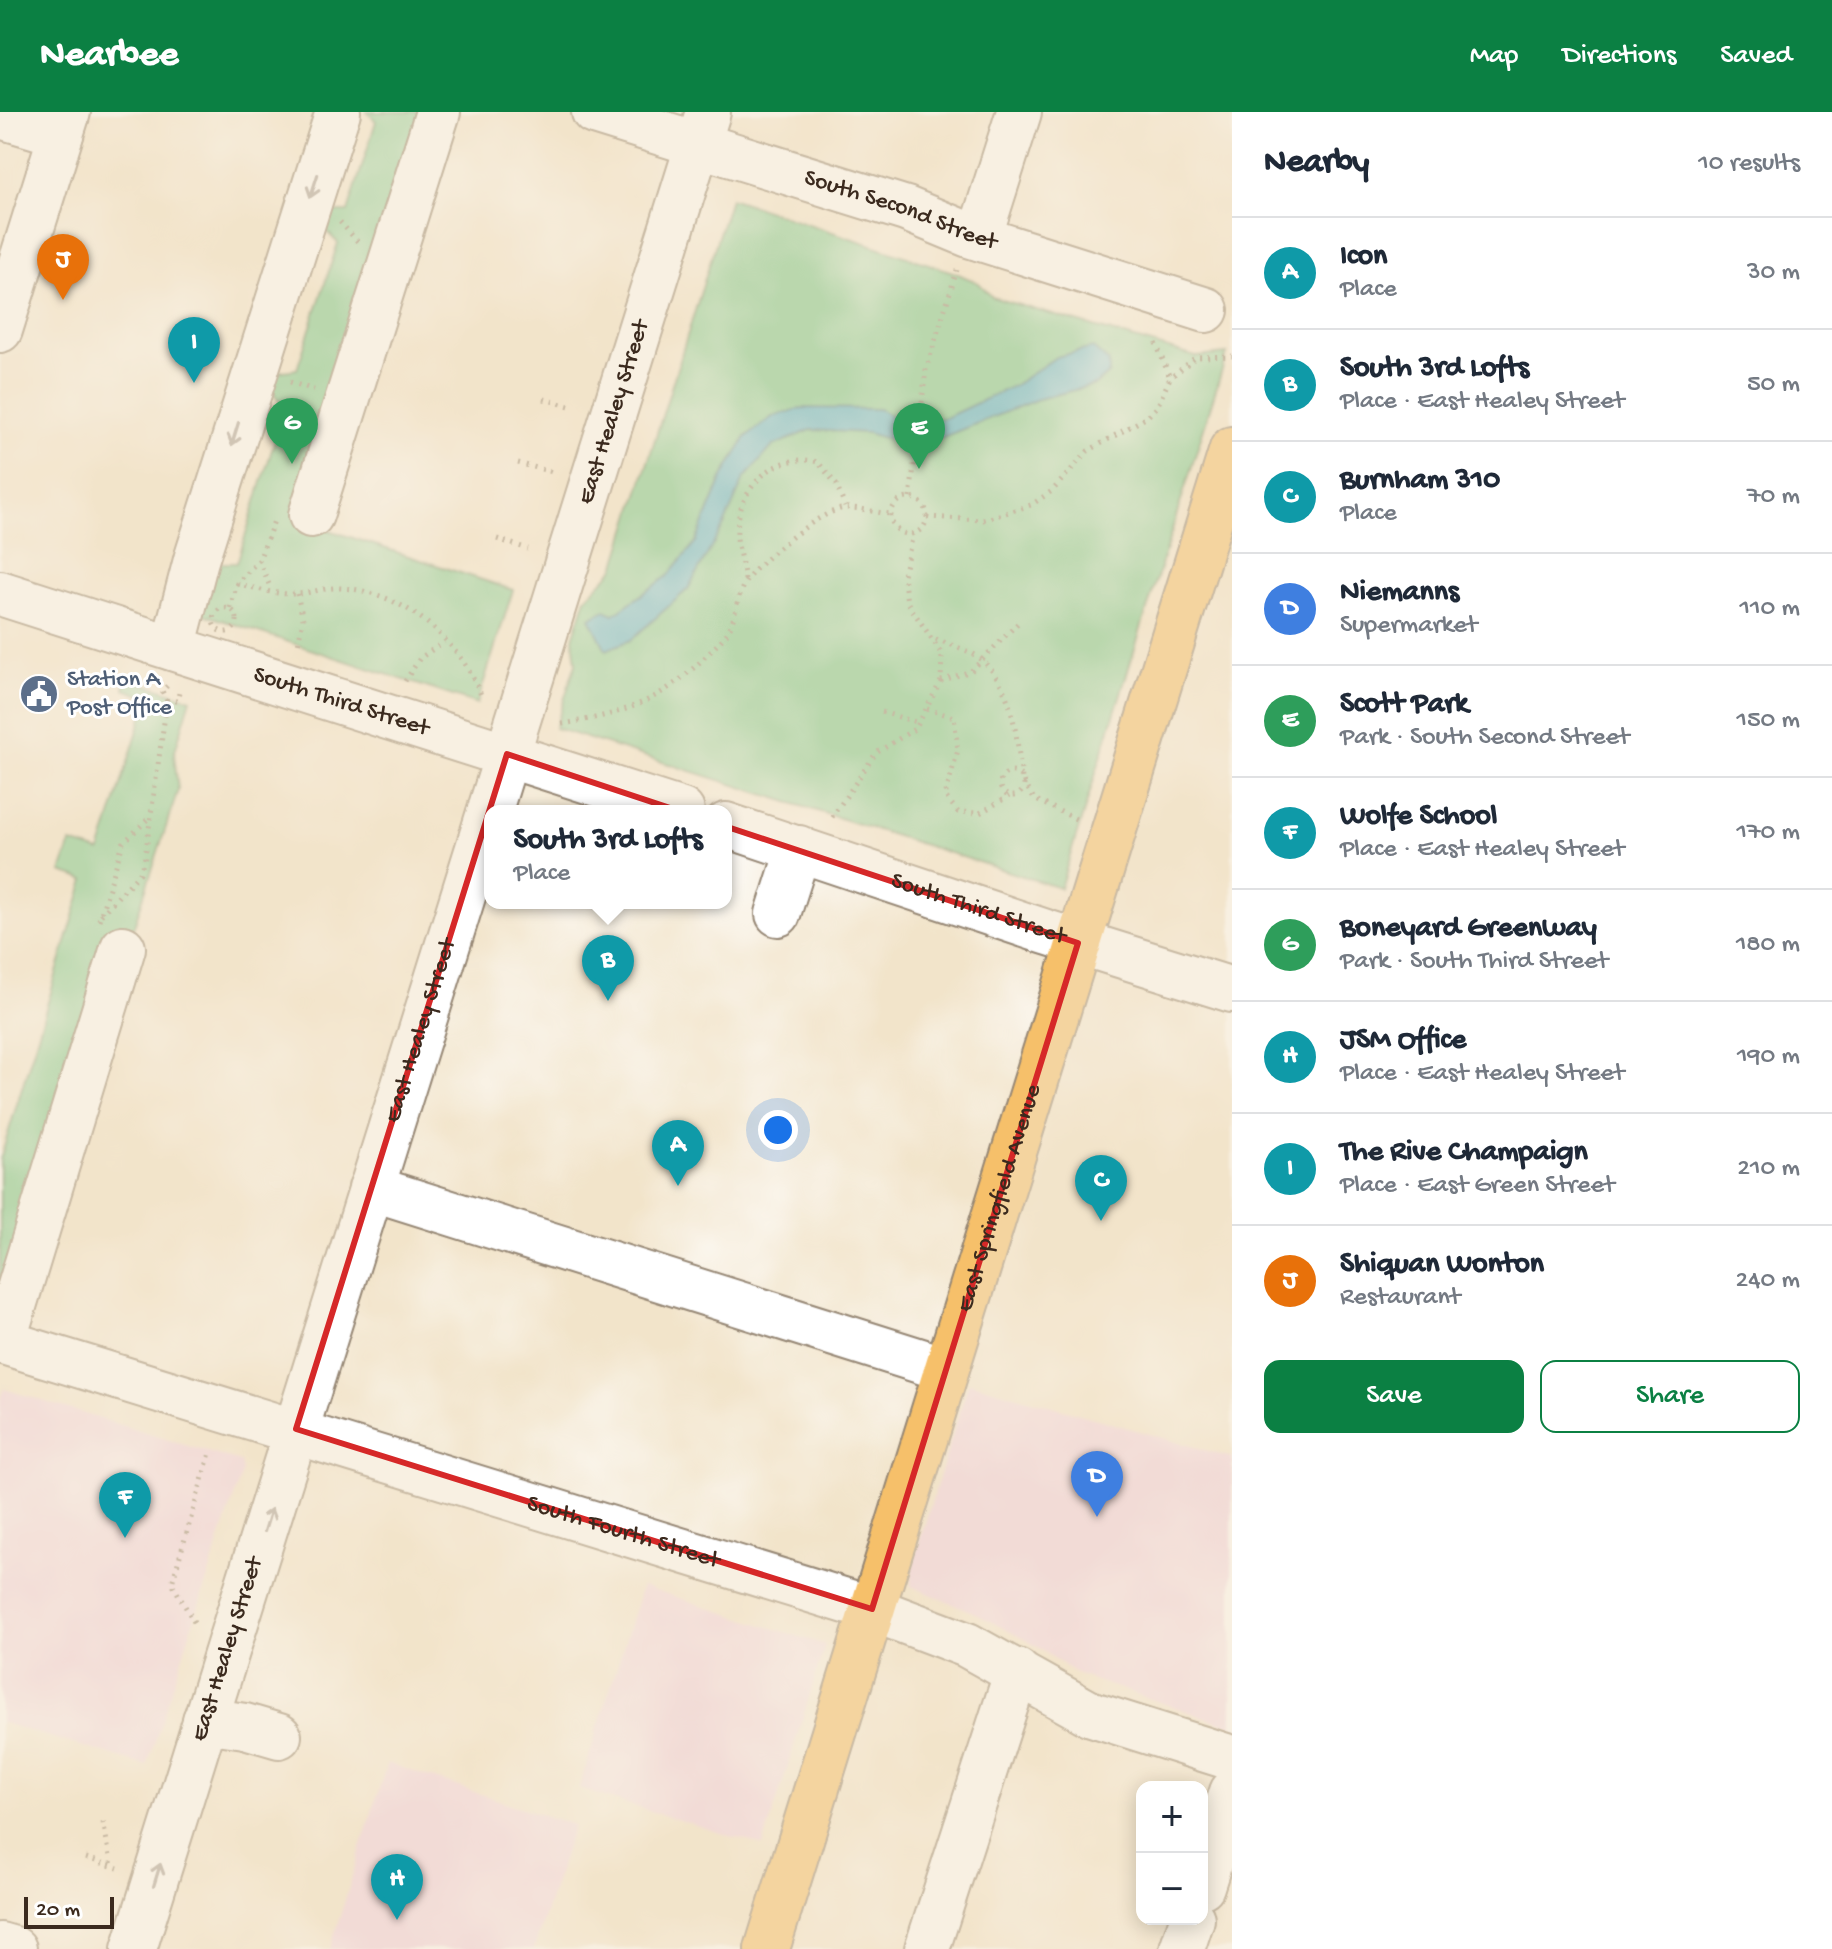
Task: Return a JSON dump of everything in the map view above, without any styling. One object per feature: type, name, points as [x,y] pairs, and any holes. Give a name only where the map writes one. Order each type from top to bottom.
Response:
[{"type":"main road","name":"East Springfield Avenue","points":[[767,1949],[1232,449]]},
{"type":"street","points":[[173,648],[196,560],[338,112]]},
{"type":"street","points":[[311,515],[438,112]]},
{"type":"street","name":"South Second Street","points":[[594,112],[703,128],[974,236],[1206,310]]},
{"type":"street","points":[[974,236],[1019,112]]},
{"type":"street","points":[[0,116],[65,123],[10,263],[0,330]]},
{"type":"street","name":"East Healey Street","points":[[491,805],[703,128]]},
{"type":"street","name":"South Third Street","points":[[0,593],[664,805]]},
{"type":"street","name":"East Healey Street","points":[[134,1949],[484,827]]},
{"type":"street","name":"South Third Street","points":[[732,827],[1078,943],[1232,990]]},
{"type":"street","points":[[778,914],[799,848]]},
{"type":"street","points":[[2,1342],[123,948]]},
{"type":"street","points":[[371,1188],[535,1247],[946,1369]]},
{"type":"street","name":"South Fourth Street","points":[[2,1342],[296,1429],[872,1609],[967,1645],[1089,1713],[1232,1758]]},
{"type":"street","points":[[927,1949],[1017,1671]]},
{"type":"street","points":[[205,1720],[245,1726],[279,1736]]},
{"type":"street","points":[[1208,1867],[1232,1792]]},
{"type":"street","points":[[1182,1949],[1190,1925]]},
{"type":"street","points":[[0,1945],[14,1949]]},
{"type":"path","points":[[910,498],[922,388],[974,236]]},
{"type":"path","points":[[1156,343],[1170,378]]},
{"type":"path","points":[[927,517],[983,520],[1016,513],[1052,491],[1088,451],[1147,417],[1162,398],[1170,378],[1196,357],[1232,356]]},
{"type":"path","points":[[544,399],[573,407]]},
{"type":"path","points":[[745,582],[737,527],[748,492],[772,467],[791,459],[818,462],[836,484],[845,507]]},
{"type":"path","points":[[518,463],[552,472]]},
{"type":"path","points":[[832,817],[876,753],[909,734],[919,723],[941,681],[942,654],[936,639],[907,602],[903,575],[913,535],[923,528],[927,517],[924,506],[910,498]]},
{"type":"path","points":[[910,498],[895,504],[891,514],[896,530],[913,535]]},
{"type":"path","points":[[561,730],[562,724],[617,715],[675,685],[727,635],[745,582],[779,547],[802,529],[845,507],[891,514]]},
{"type":"path","points":[[497,539],[528,549]]},
{"type":"path","points":[[259,560],[271,589]]},
{"type":"path","points":[[237,583],[260,590],[297,594],[340,588],[385,597],[415,612],[469,671],[481,695],[474,703]]},
{"type":"path","points":[[297,594],[303,619],[298,645]]},
{"type":"path","points":[[226,607],[233,611],[237,622],[227,632],[216,629],[212,621],[214,613],[226,607]]},
{"type":"path","points":[[941,681],[971,671],[1021,620]]},
{"type":"path","points":[[936,639],[981,659],[1009,699],[1023,779],[1034,799],[1081,821]]},
{"type":"path","points":[[405,681],[420,658],[444,642]]},
{"type":"path","points":[[148,819],[123,843],[101,916],[140,873],[167,701]]},
{"type":"path","points":[[927,709],[954,717],[958,750],[945,796],[958,812],[980,813],[1020,792],[1023,779]]},
{"type":"path","points":[[882,712],[919,723]]},
{"type":"path","points":[[1009,796],[1001,788],[1002,777],[1012,772],[1023,779]]},
{"type":"path","points":[[194,1622],[172,1583],[210,1453]]},
{"type":"path","points":[[86,1858],[115,1867],[103,1822]]},
{"type":"highlighted area","points":[[507,754],[1078,943],[872,1609],[296,1429]]},
{"type":"shaded area","points":[[969,1382],[1232,1458],[1232,1726],[1078,1675],[1033,1644],[973,1612],[911,1586],[912,1565]]},
{"type":"shaded area","points":[[4,1389],[240,1462],[242,1472],[147,1766],[0,1722],[0,1401]]},
{"type":"shaded area","points":[[642,1586],[825,1645],[763,1846],[579,1789]]},
{"type":"shaded area","points":[[387,1763],[573,1825],[534,1949],[330,1949]]},
{"type":"green space","points":[[367,112],[425,112],[298,520],[513,590],[477,704],[194,611],[208,563],[237,563],[285,407],[271,390],[276,372],[297,369],[338,243],[321,226],[325,212],[348,212],[376,121]]},
{"type":"green space","points":[[730,198],[956,273],[979,283],[992,297],[1196,357],[1227,354],[1060,888],[555,728],[576,663],[573,638],[586,598],[615,568]]},
{"type":"green space","points":[[127,678],[191,699],[174,754],[178,790],[131,935],[0,1285],[0,1160],[85,880],[61,872],[71,843],[100,852],[148,698],[124,689]]},
{"type":"water","points":[[1093,348],[1109,362],[1109,373],[1095,385],[1038,399],[938,439],[905,444],[867,433],[811,430],[773,446],[744,479],[725,523],[688,589],[631,640],[606,650],[590,618],[605,610],[614,614],[668,576],[696,542],[723,477],[746,437],[772,417],[801,408],[879,409],[905,423],[945,418],[1013,386],[1056,357]]},
{"type":"place","name":"Shiquan Wonton","points":[[63,300]]},
{"type":"place","name":"The Rive Champaign","points":[[194,383]]},
{"type":"place","name":"Boneyard Greenway","points":[[292,464]]},
{"type":"place","name":"Scott Park","points":[[919,469]]},
{"type":"place","name":"Station A Post Office","points":[[39,694]]},
{"type":"place","name":"South 3rd Lofts","points":[[608,1001]]},
{"type":"place","name":"Icon","points":[[678,1186]]},
{"type":"place","name":"Burnham 310","points":[[1101,1221]]},
{"type":"place","name":"Niemanns","points":[[1097,1517]]},
{"type":"place","name":"Wolfe School","points":[[125,1538]]},
{"type":"place","name":"JSM Office","points":[[397,1920]]}]
